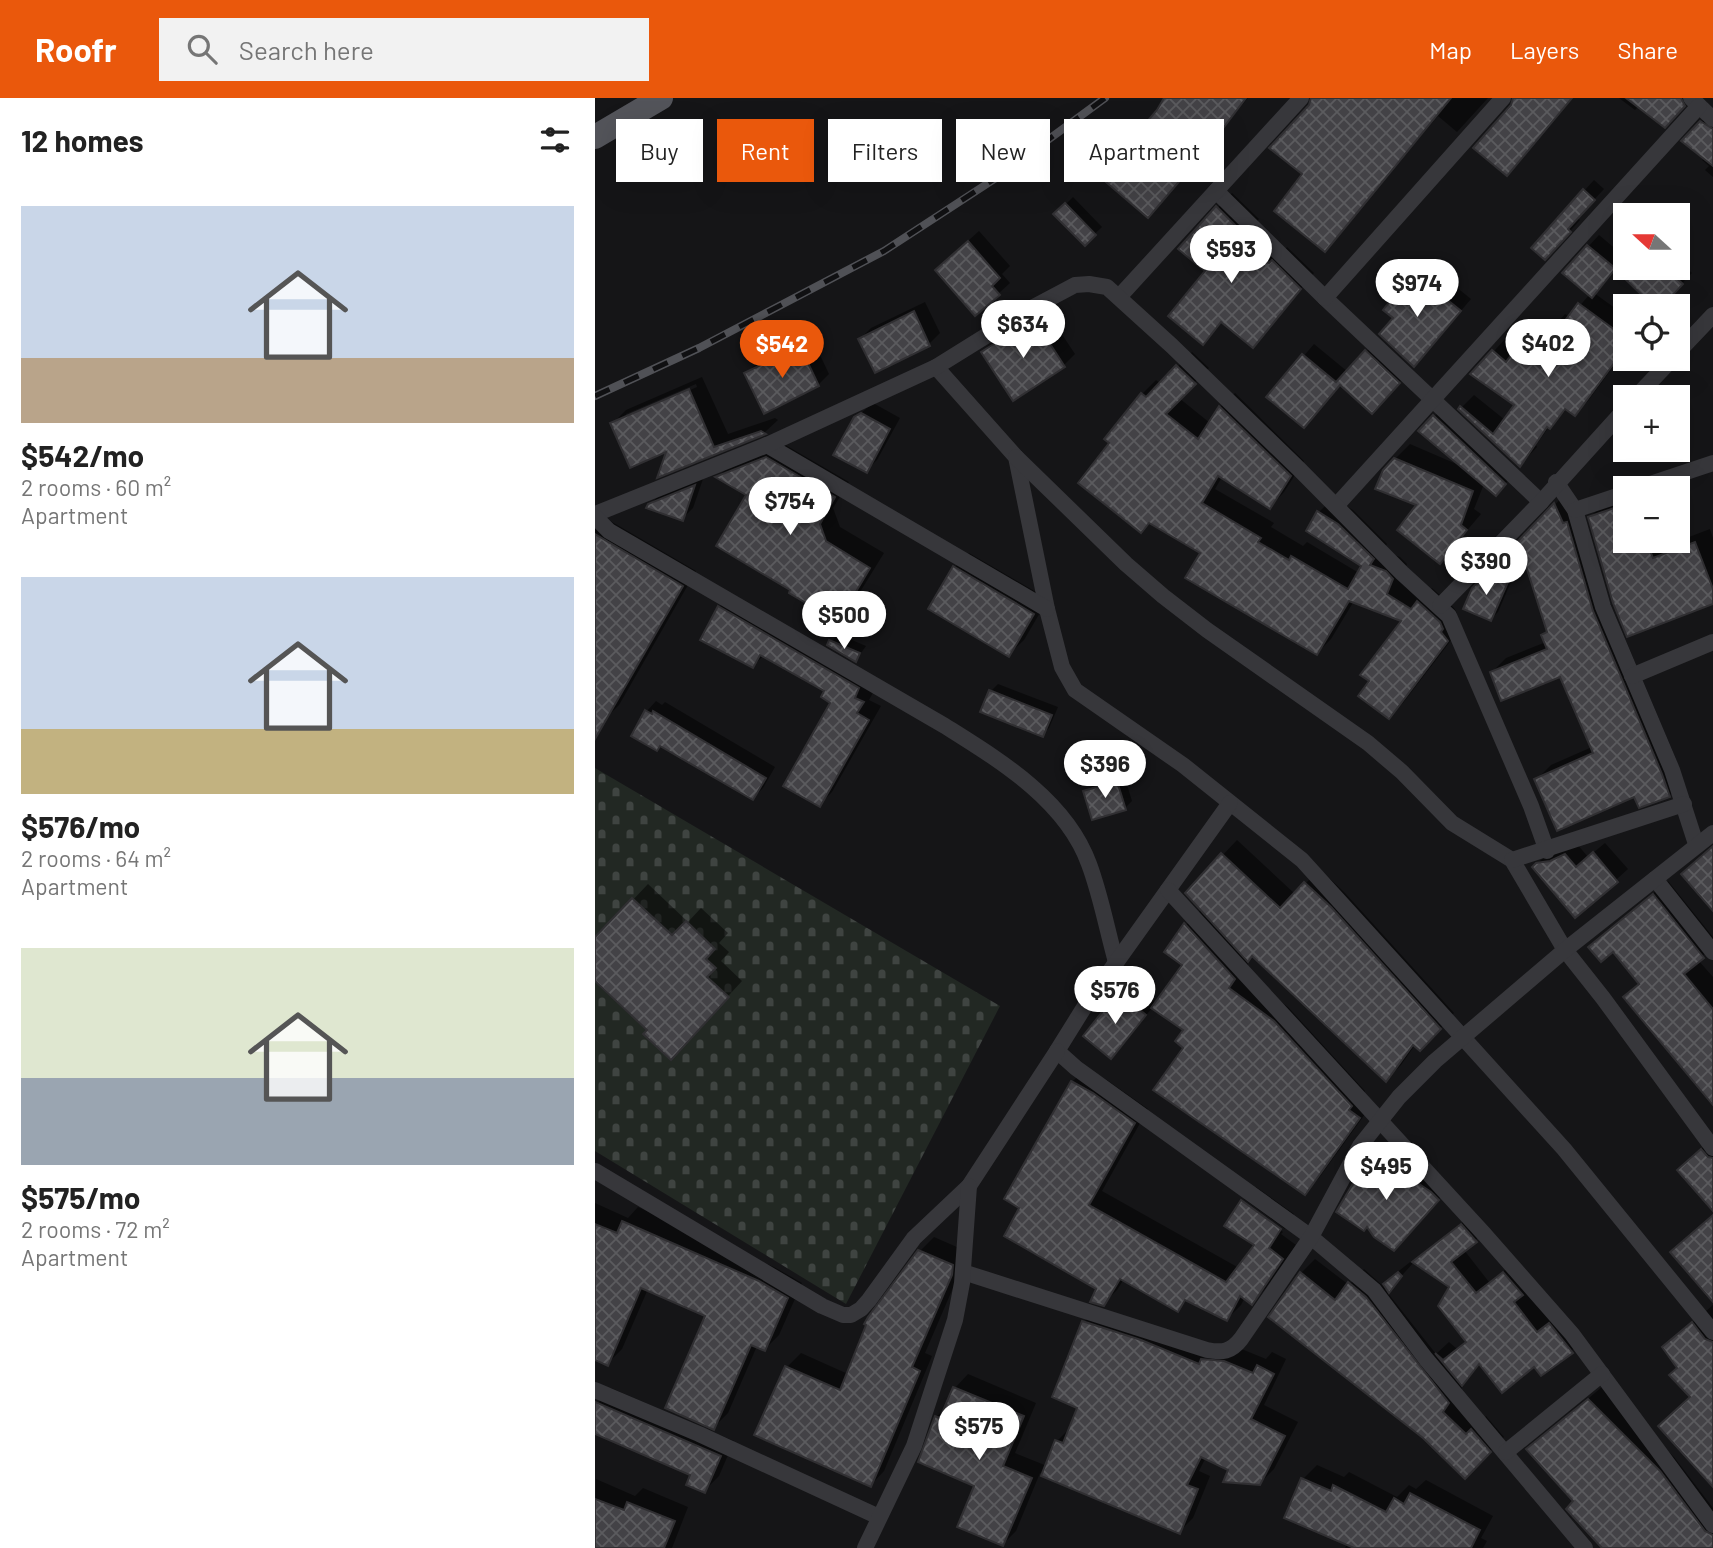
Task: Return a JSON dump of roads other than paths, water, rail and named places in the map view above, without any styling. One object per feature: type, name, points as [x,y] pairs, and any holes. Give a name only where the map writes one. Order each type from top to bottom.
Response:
[{"type":"main road","points":[[595,136],[661,98]]},
{"type":"street","points":[[1119,297],[1301,98]]},
{"type":"street","points":[[1325,298],[1503,98]]},
{"type":"street","points":[[1336,506],[1695,102],[1713,119]]},
{"type":"street","points":[[1216,191],[1432,401],[1541,502]]},
{"type":"street","points":[[1117,962],[1089,863],[1079,841],[1052,806],[1022,779],[945,726],[609,531],[595,516],[767,445],[936,367],[1026,311],[1075,285],[1107,287],[1336,506],[1402,573],[1440,606],[1456,628],[1547,851]]},
{"type":"street","points":[[1690,339],[1713,315]]},
{"type":"street","points":[[936,367],[1016,457],[1126,564],[1163,596],[1368,743],[1402,772],[1453,823],[1512,860],[1565,950],[1713,1148]]},
{"type":"street","points":[[1647,385],[1661,371]]},
{"type":"street","points":[[1440,606],[1541,502],[1556,482],[1613,422]]},
{"type":"street","points":[[767,445],[1047,610]]},
{"type":"street","points":[[1016,457],[1047,610],[1062,667],[1075,690],[1183,765],[1302,860],[1564,1149],[1713,1332]]},
{"type":"street","points":[[1675,476],[1713,463]]},
{"type":"street","points":[[1556,482],[1575,510],[1602,607],[1684,804],[1696,844]]},
{"type":"street","points":[[1575,510],[1613,497]]},
{"type":"street","points":[[1632,676],[1713,642]]},
{"type":"street","points":[[595,1171],[801,1295],[843,1315],[851,1315],[861,1309],[914,1238],[969,1186],[1056,1051],[1230,803]]},
{"type":"street","points":[[1512,860],[1547,851],[1684,804]]},
{"type":"street","points":[[963,1272],[1169,1339],[1207,1350],[1231,1350],[1311,1237],[1360,1146],[1399,1097],[1435,1061],[1565,950],[1713,833]]},
{"type":"street","points":[[1655,879],[1713,951]]},
{"type":"street","points":[[1168,890],[1494,1244],[1573,1334],[1713,1525]]},
{"type":"street","points":[[1056,1051],[1311,1237],[1374,1290],[1426,1359],[1585,1548]]},
{"type":"street","points":[[865,1548],[914,1446],[955,1320],[963,1272],[969,1186]]},
{"type":"street","points":[[1506,1452],[1602,1374]]},
{"type":"street","points":[[596,1393],[699,1434],[879,1517]]},
{"type":"railway","points":[[595,396],[699,348],[884,251],[996,178],[1105,98]]}]
